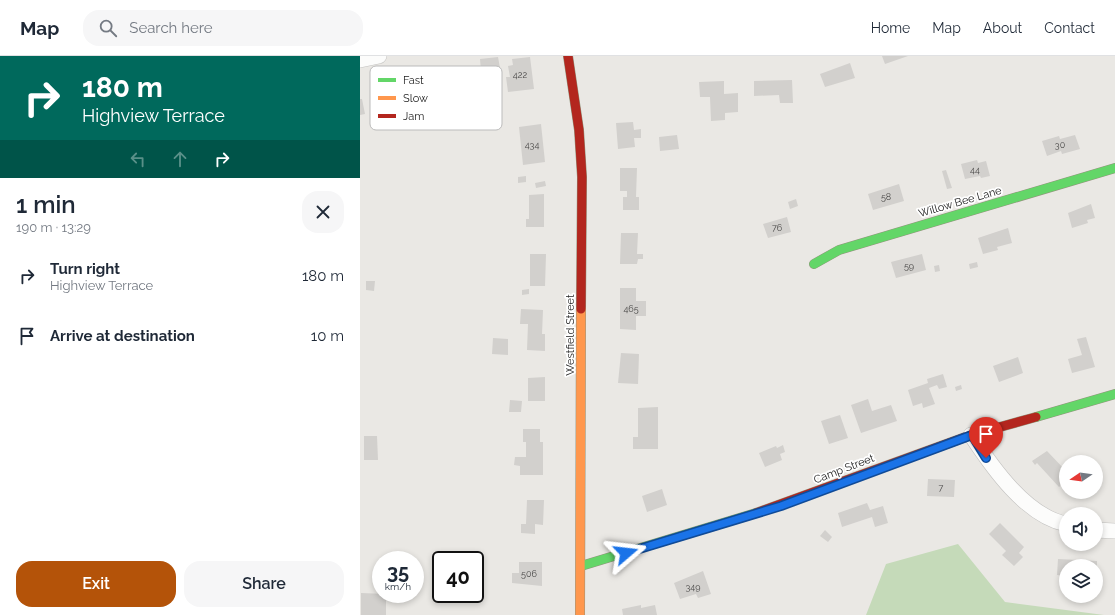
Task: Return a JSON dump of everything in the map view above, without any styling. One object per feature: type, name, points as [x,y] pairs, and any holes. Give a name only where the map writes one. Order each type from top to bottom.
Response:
[{"type":"street","points":[[360,60],[379,56]]},
{"type":"street","name":"Westfield Street","points":[[568,56],[579,130],[582,177],[580,615]]},
{"type":"street","name":"Willow Bee Lane","points":[[814,264],[839,250],[1115,168]]},
{"type":"street","name":"Camp Street","points":[[581,566],[781,506],[972,435],[1115,394]]},
{"type":"street","points":[[972,435],[986,458],[1030,506],[1059,523]]},
{"type":"street","points":[[1103,530],[1115,531]]},
{"type":"green space","points":[[958,544],[1005,602],[1104,615],[866,615],[886,564]]},
{"type":"building","points":[[882,56],[908,56],[885,64]]},
{"type":"building","points":[[498,57],[500,66],[481,66],[480,59]]},
{"type":"building","points":[[530,57],[534,89],[508,92],[506,77],[510,77],[508,66],[513,65],[512,59]]},
{"type":"building","points":[[850,63],[855,78],[825,87],[820,74]]},
{"type":"building","points":[[792,80],[793,103],[780,103],[779,95],[754,96],[754,81]]},
{"type":"building","points":[[724,81],[724,94],[738,93],[738,112],[725,113],[725,120],[711,121],[710,97],[700,97],[699,82]]},
{"type":"building","points":[[360,99],[362,99],[365,114],[360,115]]},
{"type":"building","points":[[633,122],[634,130],[641,129],[641,138],[634,138],[635,147],[618,149],[616,123]]},
{"type":"building","points":[[541,124],[545,162],[523,165],[519,127]]},
{"type":"building","points":[[677,135],[679,149],[660,151],[659,137]]},
{"type":"building","points":[[1075,135],[1080,149],[1062,154],[1061,151],[1047,156],[1042,141],[1059,136],[1060,139]]},
{"type":"building","points":[[977,160],[978,163],[986,161],[990,176],[965,179],[961,164]]},
{"type":"building","points":[[620,168],[637,168],[636,197],[639,197],[639,210],[623,210],[623,197],[627,197],[627,191],[620,191]]},
{"type":"building","points":[[946,170],[952,188],[947,189],[942,171]]},
{"type":"building","points":[[526,176],[526,182],[518,183],[518,177]]},
{"type":"building","points":[[545,181],[546,186],[536,188],[535,183]]},
{"type":"building","points":[[899,184],[904,201],[873,210],[868,194]]},
{"type":"building","points":[[544,194],[544,227],[526,227],[526,219],[529,219],[529,195]]},
{"type":"building","points":[[796,199],[798,206],[790,209],[788,202]]},
{"type":"building","points":[[1091,204],[1095,218],[1087,220],[1088,223],[1072,228],[1068,213]]},
{"type":"building","points":[[787,217],[791,232],[768,238],[763,224]]},
{"type":"building","points":[[1008,228],[1012,243],[997,247],[998,250],[983,254],[978,238]]},
{"type":"building","points":[[621,233],[638,233],[637,254],[643,254],[643,259],[638,259],[637,264],[620,264]]},
{"type":"building","points":[[530,254],[546,254],[545,286],[530,286]]},
{"type":"building","points":[[922,254],[926,270],[896,278],[891,262]]},
{"type":"building","points":[[977,262],[978,267],[970,269],[969,264]]},
{"type":"building","points":[[939,265],[940,271],[935,272],[934,266]]},
{"type":"building","points":[[366,281],[375,281],[374,291],[366,290]]},
{"type":"building","points":[[620,288],[636,288],[636,301],[646,301],[646,316],[636,316],[636,330],[620,329]]},
{"type":"building","points":[[529,289],[529,294],[522,295],[522,290]]},
{"type":"building","points":[[521,309],[543,310],[542,334],[545,334],[545,351],[527,350],[528,324],[520,324]]},
{"type":"building","points":[[1086,337],[1095,367],[1072,373],[1068,359],[1082,355],[1077,339]]},
{"type":"building","points":[[493,338],[508,339],[508,355],[492,354]]},
{"type":"building","points":[[621,353],[639,354],[638,384],[618,383]]},
{"type":"building","points":[[1018,357],[1023,373],[999,382],[993,366]]},
{"type":"building","points":[[943,374],[947,387],[939,389],[937,385],[929,388],[935,404],[923,408],[922,403],[913,406],[908,390],[928,383],[927,379]]},
{"type":"building","points":[[545,377],[545,401],[528,401],[528,378]]},
{"type":"building","points":[[961,385],[962,389],[956,391],[955,387]]},
{"type":"building","points":[[868,399],[872,411],[891,405],[897,421],[861,433],[851,405]]},
{"type":"building","points":[[510,400],[522,401],[521,412],[509,412]]},
{"type":"building","points":[[658,407],[658,449],[633,449],[633,437],[638,437],[638,408]]},
{"type":"building","points":[[840,415],[848,438],[829,444],[821,421]]},
{"type":"building","points":[[523,429],[540,429],[540,442],[543,442],[543,475],[520,475],[520,466],[514,465],[515,457],[526,457],[526,442],[523,442]]},
{"type":"building","points":[[364,436],[377,436],[378,460],[364,460]]},
{"type":"building","points":[[783,445],[785,452],[780,454],[782,460],[765,467],[759,453],[776,446],[777,448]]},
{"type":"building","points":[[1047,451],[1059,464],[1059,487],[1037,463],[1035,465],[1032,461]]},
{"type":"building","points":[[928,479],[955,480],[954,497],[927,496]]},
{"type":"building","points":[[662,489],[667,505],[647,512],[642,496]]},
{"type":"building","points":[[527,500],[544,500],[543,525],[535,524],[535,534],[521,533],[521,524],[526,524]]},
{"type":"building","points":[[867,503],[870,510],[883,506],[888,523],[875,527],[872,517],[842,527],[838,513]]},
{"type":"building","points":[[1000,523],[1024,547],[1019,553],[1023,557],[1014,566],[1002,555],[1006,551],[989,534]]},
{"type":"building","points":[[825,530],[832,537],[828,542],[820,536]]},
{"type":"building","points":[[1058,559],[1059,559],[1059,575],[1057,575]]},
{"type":"building","points":[[519,562],[542,562],[542,586],[512,583],[512,573],[519,573]]},
{"type":"building","points":[[703,571],[711,594],[698,598],[696,594],[680,599],[674,583]]},
{"type":"building","points":[[361,593],[372,593],[372,603],[386,603],[386,615],[361,615]]},
{"type":"building","points":[[641,605],[641,608],[655,605],[657,615],[623,615],[622,609]]},
{"type":"traffic: fast","points":[[814,264],[839,250],[1115,168]]},
{"type":"traffic: fast","points":[[1036,417],[1115,394]]},
{"type":"traffic: fast","points":[[581,566],[756,513]]},
{"type":"traffic: slow","points":[[580,615],[581,309]]},
{"type":"traffic: jam","points":[[568,56],[579,130],[582,177],[581,309]]},
{"type":"traffic: jam","points":[[756,513],[971,435],[1036,417]]},
{"type":"route","points":[[626,553],[781,506],[972,435],[986,458]]}]
